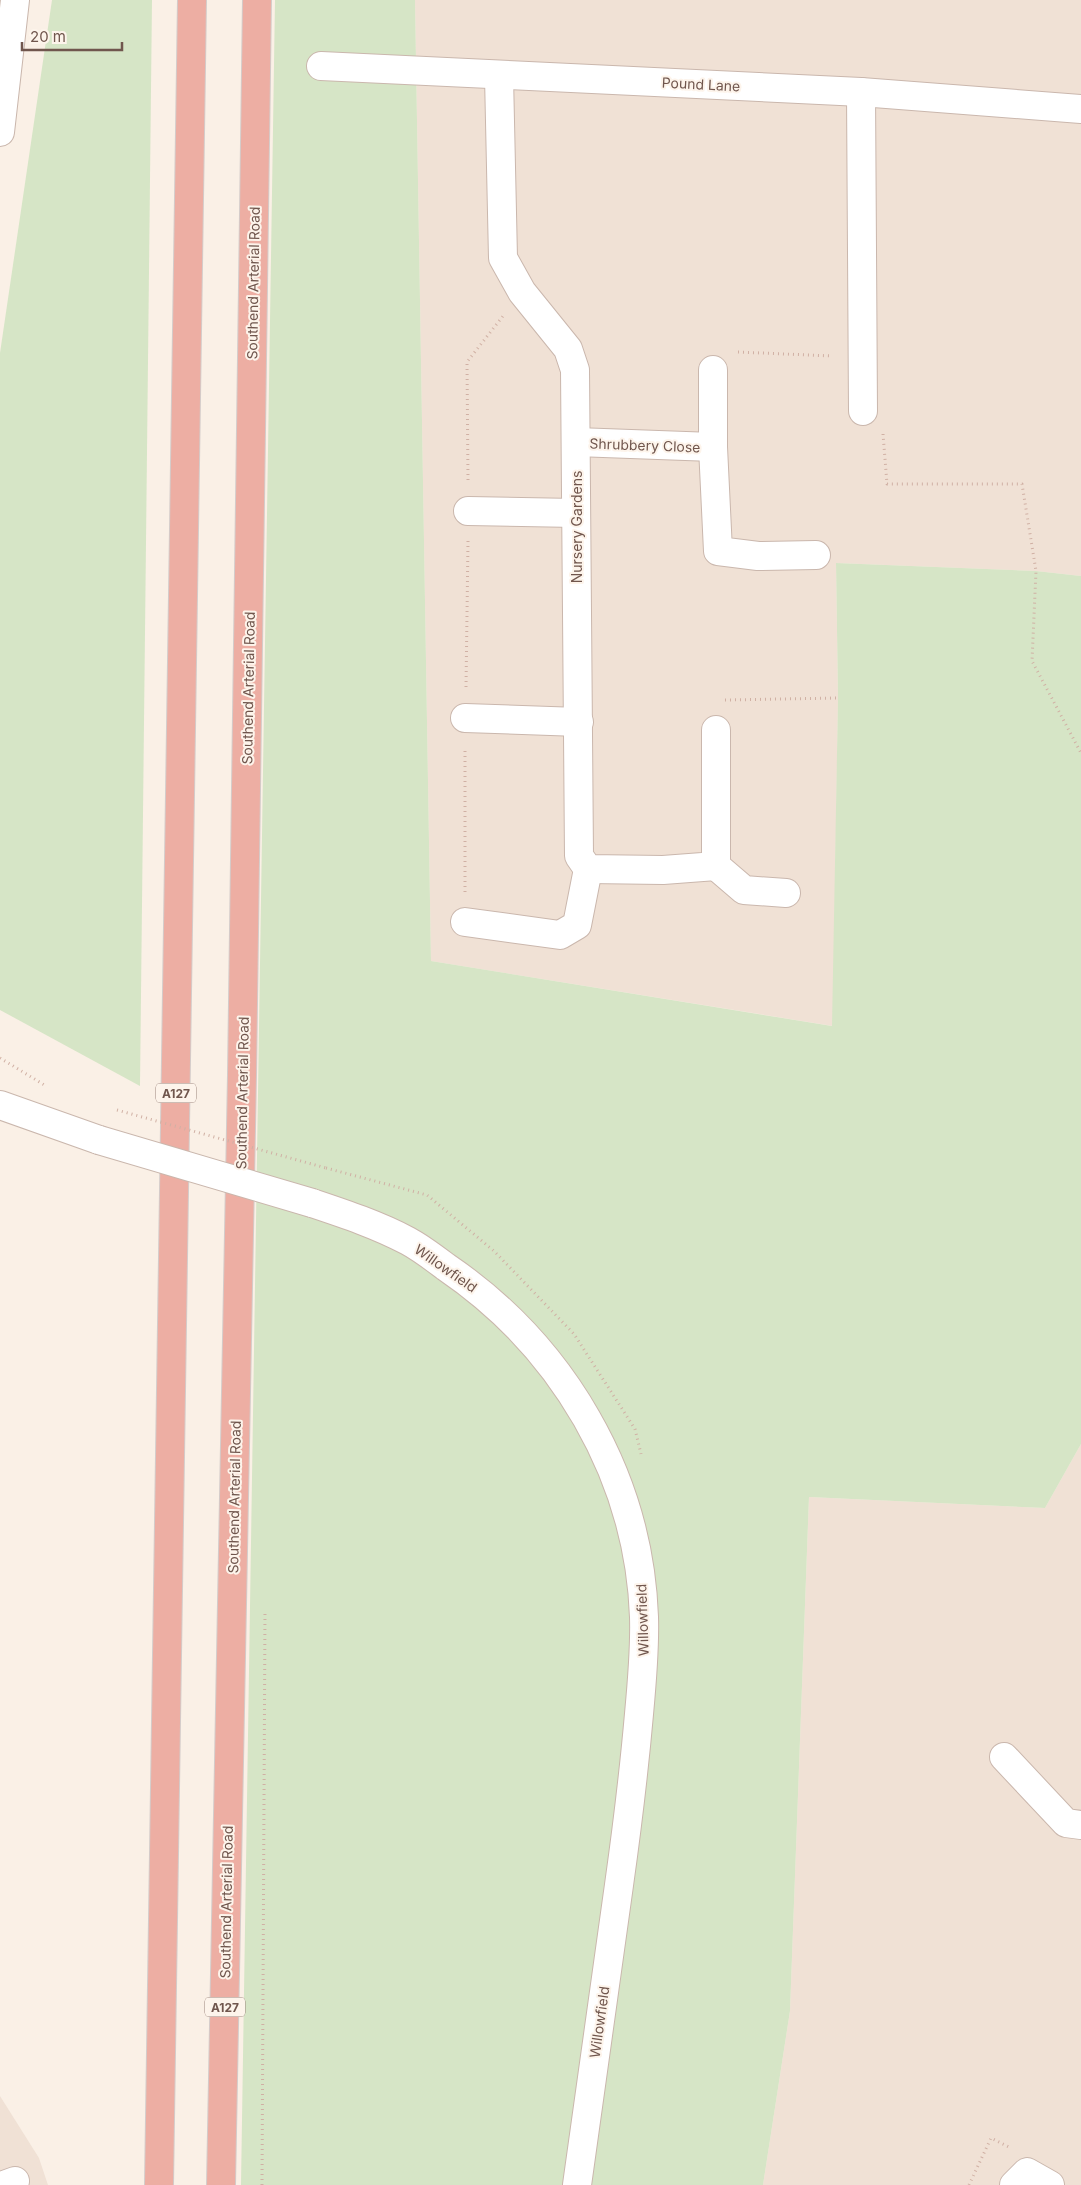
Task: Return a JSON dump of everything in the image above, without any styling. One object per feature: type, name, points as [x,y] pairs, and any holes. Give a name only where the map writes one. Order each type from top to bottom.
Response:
[{"type":"highway","name":"A127","points":[[160,2185],[192,0]]},
{"type":"highway","name":"Southend Arterial Road","points":[[221,2185],[242,1075],[257,0]]},
{"type":"street","points":[[0,132],[6,31],[15,0]]},
{"type":"street","name":"Pound Lane","points":[[321,66],[499,76],[568,76],[861,92],[1081,109]]},
{"type":"street","name":"Nursery Gardens","points":[[499,76],[503,258],[522,292],[568,349],[575,370],[579,856],[588,869]]},
{"type":"street","points":[[861,92],[863,410]]},
{"type":"street","name":"Shrubbery Close","points":[[713,370],[713,446],[718,551],[758,556],[816,555]]},
{"type":"street","name":"Shrubbery Close","points":[[576,442],[713,446]]},
{"type":"street","points":[[468,511],[576,513]]},
{"type":"street","points":[[465,718],[579,722]]},
{"type":"street","points":[[716,730],[716,866]]},
{"type":"street","points":[[465,922],[560,935],[577,925],[588,869],[663,870],[716,866],[744,890],[786,893]]},
{"type":"street","name":"Willowfield","points":[[0,1105],[99,1140],[364,1221],[410,1242],[490,1298],[550,1362],[578,1402],[603,1450],[621,1493],[632,1532],[644,1616],[643,1668],[633,1785],[576,2185]]},
{"type":"street","points":[[1004,1757],[1066,1823],[1081,1824]]},
{"type":"street","points":[[1014,2185],[1027,2172],[1050,2185]]},
{"type":"path","points":[[465,922],[468,511],[467,362],[522,292]]},
{"type":"path","points":[[713,370],[735,352],[862,357]]},
{"type":"path","points":[[863,410],[880,411],[887,484],[1022,484],[1036,571],[1032,661],[1081,753]]},
{"type":"path","points":[[716,730],[715,700],[838,698]]},
{"type":"path","points":[[0,1058],[44,1085],[53,1088]]},
{"type":"path","points":[[108,1108],[427,1195],[494,1251],[574,1334],[634,1429],[642,1458]]},
{"type":"shaded area","points":[[415,0],[1081,0],[1081,576],[1036,571],[836,563],[838,698],[833,1026],[431,961]]},
{"type":"shaded area","points":[[1081,1444],[1081,2185],[763,2185],[790,2011],[809,1497],[1045,1508]]},
{"type":"shaded area","points":[[0,2096],[39,2158],[48,2185],[0,2185]]},
{"type":"green space","points":[[52,0],[152,0],[140,1086],[0,1010],[0,353]]},
{"type":"green space","points":[[275,0],[415,0],[431,961],[832,1026],[838,698],[836,563],[1036,571],[1081,576],[1081,1444],[1045,1508],[809,1497],[790,2011],[763,2185],[241,2185]]}]
